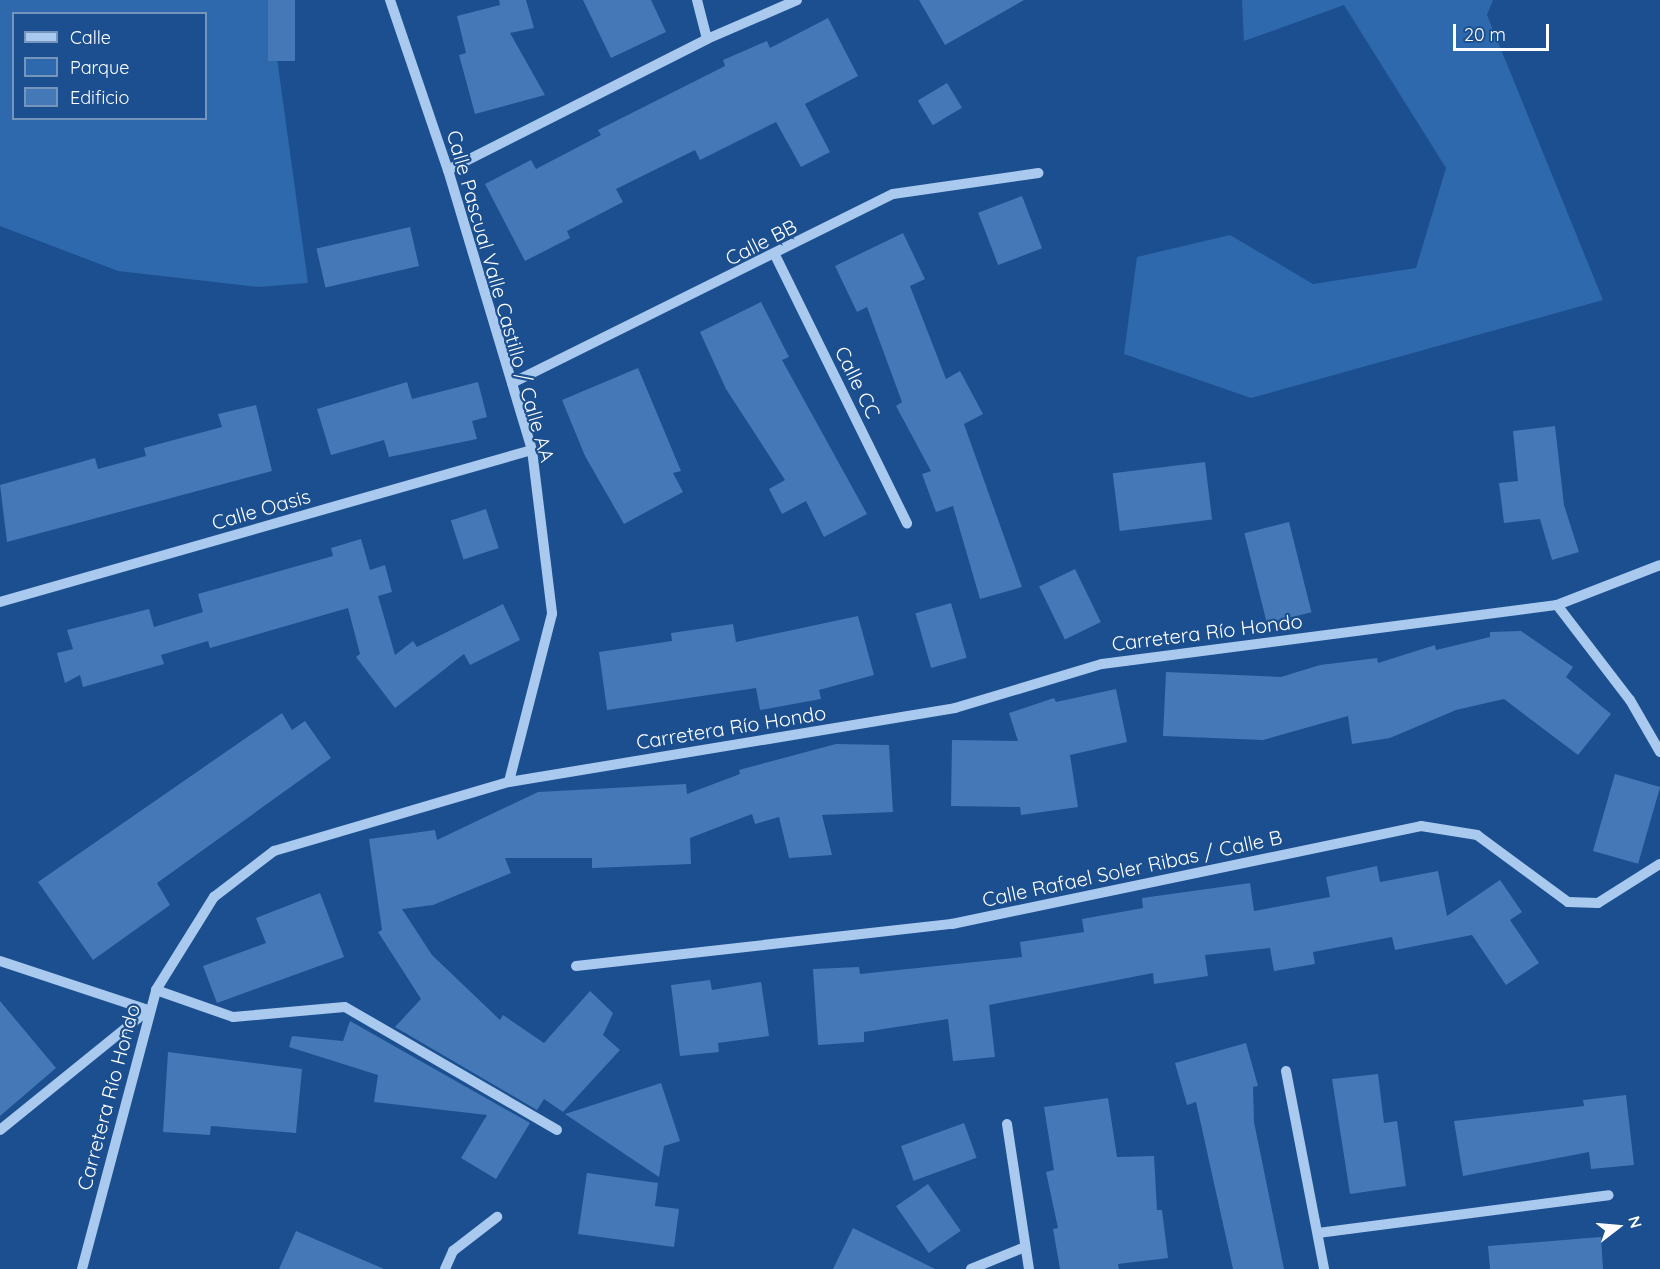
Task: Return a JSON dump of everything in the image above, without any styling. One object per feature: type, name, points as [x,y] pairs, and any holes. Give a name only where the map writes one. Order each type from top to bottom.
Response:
[{"type":"street","name":"Calle Pascual Valle Castillo / Calle AA","points":[[390,0],[448,170],[532,450],[552,614],[509,782]]},
{"type":"street","points":[[697,0],[707,39]]},
{"type":"street","points":[[448,170],[707,39],[796,0]]},
{"type":"street","name":"Calle BB","points":[[512,383],[776,257],[893,194],[1038,173]]},
{"type":"street","name":"Calle CC","points":[[776,257],[907,523]]},
{"type":"street","name":"Calle Oasis","points":[[0,602],[532,450]]},
{"type":"street","name":"Carretera Río Hondo","points":[[82,1269],[148,1010],[156,990],[214,897],[274,851],[509,782],[955,708],[1102,664],[1557,605],[1660,565]]},
{"type":"street","points":[[1557,605],[1630,700],[1660,752]]},
{"type":"street","name":"Calle Rafael Soler Ribas / Calle B","points":[[576,966],[952,924],[1420,826],[1477,835],[1568,902],[1598,903],[1660,864]]},
{"type":"street","points":[[0,961],[148,1010]]},
{"type":"street","points":[[156,990],[233,1017],[345,1006],[557,1130]]},
{"type":"street","points":[[0,1130],[148,1010]]},
{"type":"street","points":[[1286,1071],[1324,1269]]},
{"type":"street","points":[[1007,1124],[1029,1269]]},
{"type":"street","points":[[1318,1233],[1610,1194]]},
{"type":"street","points":[[445,1269],[453,1251],[497,1217]]},
{"type":"street","points":[[970,1269],[1025,1247]]},
{"type":"green space","points":[[0,0],[269,0],[308,283],[259,287],[118,271],[0,226]]},
{"type":"green space","points":[[1242,0],[1493,0],[1487,15],[1603,300],[1251,398],[1124,354],[1137,257],[1230,235],[1313,284],[1416,268],[1446,168],[1344,5],[1244,41]]},
{"type":"building","points":[[268,0],[295,0],[295,61],[268,61]]},
{"type":"building","points":[[499,0],[526,0],[534,28],[510,33],[545,95],[475,114],[459,55],[466,53],[457,16],[500,5]]},
{"type":"building","points":[[583,0],[651,0],[666,32],[611,58]]},
{"type":"building","points":[[919,0],[1024,0],[945,45]]},
{"type":"building","points":[[828,18],[858,76],[805,104],[830,152],[801,167],[776,122],[700,160],[695,150],[616,189],[623,202],[567,231],[570,238],[525,261],[485,184],[531,160],[536,169],[601,135],[598,130],[725,66],[723,60],[767,41],[770,48]]},
{"type":"building","points":[[947,83],[962,108],[933,125],[918,101]]},
{"type":"building","points":[[1022,196],[1042,248],[998,265],[978,213]]},
{"type":"building","points":[[410,227],[419,266],[325,288],[316,249]]},
{"type":"building","points":[[903,233],[925,279],[910,286],[946,379],[960,371],[983,414],[964,424],[1022,587],[980,599],[953,506],[936,512],[922,474],[931,471],[896,406],[902,402],[867,307],[857,312],[835,266]]},
{"type":"building","points":[[761,302],[789,357],[782,360],[867,514],[824,537],[806,501],[782,514],[769,489],[785,480],[726,389],[700,332]]},
{"type":"building","points":[[638,368],[681,471],[673,473],[683,492],[624,524],[585,456],[562,400]]},
{"type":"building","points":[[407,382],[412,399],[478,382],[487,417],[472,421],[477,439],[389,457],[384,440],[331,455],[317,409]]},
{"type":"building","points":[[256,405],[272,471],[7,542],[0,485],[95,458],[98,469],[146,456],[144,448],[222,427],[218,414]]},
{"type":"building","points":[[1555,426],[1564,505],[1579,552],[1552,560],[1540,519],[1504,523],[1499,483],[1518,481],[1513,431]]},
{"type":"building","points":[[1205,462],[1212,520],[1120,531],[1113,473]]},
{"type":"building","points":[[486,509],[499,548],[463,559],[451,520]]},
{"type":"building","points":[[1289,522],[1311,612],[1267,623],[1244,533]]},
{"type":"building","points":[[361,539],[370,570],[385,565],[392,592],[378,596],[395,655],[413,641],[417,647],[503,604],[520,640],[470,665],[464,654],[395,708],[356,657],[360,654],[348,608],[210,648],[208,641],[161,655],[164,664],[83,687],[80,675],[65,683],[57,653],[73,649],[67,630],[149,609],[154,627],[203,612],[198,594],[333,556],[331,548]]},
{"type":"building","points":[[1075,569],[1101,622],[1065,640],[1039,587]]},
{"type":"building","points":[[951,603],[967,658],[931,668],[915,613]]},
{"type":"building","points":[[858,616],[874,675],[819,690],[821,699],[760,710],[756,688],[607,710],[599,652],[672,641],[671,633],[733,624],[736,642]]},
{"type":"building","points":[[1521,631],[1573,667],[1566,677],[1611,714],[1578,755],[1504,699],[1456,710],[1390,738],[1352,744],[1348,716],[1263,740],[1163,736],[1166,672],[1281,677],[1320,665],[1377,658],[1378,663],[1435,645],[1436,650],[1490,637],[1490,632]]},
{"type":"building","points":[[1116,689],[1127,742],[1070,755],[1078,807],[1021,815],[1020,807],[951,806],[952,740],[1018,741],[1009,713],[1054,698],[1056,702]]},
{"type":"building","points":[[282,713],[292,730],[305,721],[331,758],[157,883],[170,905],[93,960],[38,882]]},
{"type":"building","points":[[836,744],[889,745],[893,812],[822,815],[832,855],[789,858],[779,817],[755,824],[752,814],[690,838],[691,864],[592,868],[592,858],[505,858],[511,873],[433,905],[402,909],[432,955],[500,1020],[503,1015],[544,1043],[590,991],[613,1013],[603,1035],[620,1050],[563,1112],[544,1099],[537,1110],[395,1027],[421,999],[378,932],[382,930],[369,839],[435,830],[437,840],[538,792],[686,784],[687,794],[740,774],[739,770]]},
{"type":"building","points":[[1615,774],[1660,787],[1638,864],[1593,851]]},
{"type":"building","points":[[1377,866],[1380,882],[1438,871],[1447,916],[1500,880],[1522,912],[1510,920],[1539,963],[1506,985],[1472,935],[1395,950],[1392,937],[1313,952],[1315,964],[1274,971],[1270,948],[1205,955],[1208,976],[1154,984],[1153,973],[989,1005],[995,1057],[953,1061],[948,1019],[864,1032],[864,1042],[818,1045],[813,969],[859,967],[860,974],[1022,957],[1020,942],[1084,932],[1082,919],[1143,908],[1142,898],[1250,883],[1254,911],[1330,897],[1326,877]]},
{"type":"building","points":[[320,893],[344,957],[217,1003],[203,966],[266,943],[256,918]]},
{"type":"building","points":[[710,980],[712,990],[761,982],[769,1036],[718,1043],[719,1052],[680,1056],[671,985]]},
{"type":"building","points":[[0,1001],[56,1068],[0,1116]]},
{"type":"building","points":[[350,1021],[530,1123],[496,1179],[461,1158],[487,1115],[374,1102],[378,1075],[289,1047],[292,1036],[343,1041]]},
{"type":"building","points":[[1246,1043],[1258,1086],[1253,1087],[1254,1122],[1284,1269],[1233,1269],[1196,1102],[1187,1105],[1175,1063]]},
{"type":"building","points":[[168,1052],[302,1069],[296,1133],[211,1126],[210,1135],[163,1132]]},
{"type":"building","points":[[1378,1074],[1384,1123],[1397,1121],[1406,1186],[1350,1194],[1332,1079]]},
{"type":"building","points":[[661,1083],[680,1141],[664,1146],[659,1177],[565,1114]]},
{"type":"building","points":[[1626,1095],[1634,1165],[1591,1169],[1589,1152],[1463,1176],[1454,1121],[1584,1106],[1583,1100]]},
{"type":"building","points":[[1108,1098],[1117,1157],[1154,1156],[1157,1210],[1162,1210],[1168,1258],[1118,1264],[1119,1269],[1060,1269],[1053,1229],[1058,1228],[1046,1172],[1054,1170],[1044,1107]]},
{"type":"building","points":[[964,1123],[977,1158],[914,1181],[901,1146]]},
{"type":"building","points":[[587,1173],[658,1183],[655,1206],[679,1209],[674,1247],[578,1234]]},
{"type":"building","points":[[928,1184],[961,1231],[929,1253],[896,1206]]},
{"type":"building","points":[[853,1228],[935,1269],[833,1269]]},
{"type":"building","points":[[296,1231],[384,1269],[279,1269]]},
{"type":"building","points":[[1601,1237],[1603,1269],[1490,1269],[1488,1246]]}]
